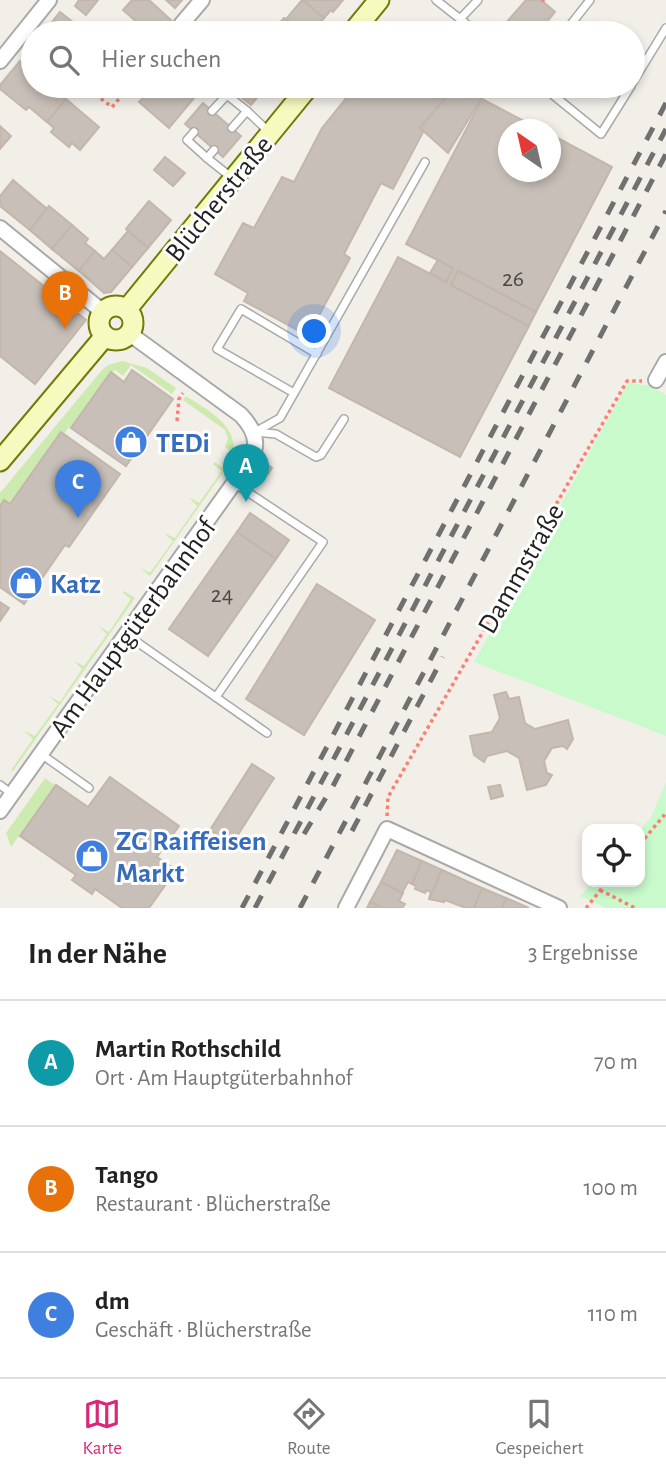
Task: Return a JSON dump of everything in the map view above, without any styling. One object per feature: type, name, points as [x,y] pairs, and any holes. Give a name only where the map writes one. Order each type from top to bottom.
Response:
[{"type":"main road","points":[[362,21],[379,0]]},
{"type":"main road","name":"Blücherstraße","points":[[127,309],[299,98]]},
{"type":"main road","points":[[114,306],[127,309],[133,321],[130,334],[118,340],[105,336],[99,324],[103,312],[114,306]]},
{"type":"main road","points":[[0,461],[105,336]]},
{"type":"street","points":[[31,21],[48,0]]},
{"type":"street","points":[[184,21],[202,0]]},
{"type":"street","points":[[0,61],[21,34]]},
{"type":"street","points":[[0,228],[103,312]]},
{"type":"street","points":[[130,334],[242,415],[255,432]]},
{"type":"street","points":[[656,380],[666,362]]},
{"type":"street","name":"Am Hauptgüterbahnhof","points":[[0,811],[6,790],[41,754],[234,483],[256,450],[255,432]]},
{"type":"street","points":[[346,908],[387,829],[559,908]]},
{"type":"lane","points":[[436,0],[463,21]]},
{"type":"lane","points":[[460,19],[478,0]]},
{"type":"lane","points":[[574,21],[590,0]]},
{"type":"lane","points":[[645,63],[666,28]]},
{"type":"lane","points":[[212,111],[223,98]]},
{"type":"lane","points":[[232,98],[270,133]]},
{"type":"lane","points":[[556,98],[601,135],[623,98]]},
{"type":"lane","points":[[232,128],[247,111]]},
{"type":"lane","points":[[194,132],[187,140],[233,179]]},
{"type":"lane","points":[[207,158],[214,150]]},
{"type":"lane","points":[[255,432],[279,418],[425,162]]},
{"type":"lane","points":[[294,393],[218,349],[235,319],[241,309],[317,354]]},
{"type":"lane","points":[[255,432],[276,434],[316,457],[321,455],[344,419]]},
{"type":"lane","points":[[216,697],[323,542],[234,483]]},
{"type":"lane","points":[[127,635],[267,733]]},
{"type":"lane","points":[[41,754],[89,788]]},
{"type":"path","points":[[100,98],[112,107],[120,98]]},
{"type":"path","points":[[177,421],[179,399],[191,380]]},
{"type":"path","name":"Dammstraße","points":[[388,797],[627,382],[656,380]]},
{"type":"path","points":[[645,838],[666,813]]},
{"type":"path","points":[[586,908],[603,887]]},
{"type":"path","points":[[600,890],[635,908]]},
{"type":"green space","points":[[122,361],[147,368],[176,388],[172,394],[131,365],[123,376],[115,370],[111,372],[71,428],[64,434],[60,432],[10,504],[4,501],[0,506],[0,493],[102,370]]},
{"type":"green space","points":[[628,383],[651,386],[666,395],[666,736],[474,662]]},
{"type":"green space","points":[[186,396],[225,426],[233,443],[234,453],[225,447],[228,439],[225,430],[183,400]]},
{"type":"green space","points":[[215,462],[223,468],[229,464],[150,576],[139,567],[150,573],[173,541],[164,533],[175,538],[197,506],[189,497],[199,503],[222,471],[213,464]]},
{"type":"green space","points":[[124,591],[135,598],[13,771],[11,770],[33,739],[24,731],[35,736],[58,704],[49,696],[60,702],[82,669],[74,661],[84,666],[107,634],[98,626],[109,632],[131,599]]},
{"type":"green space","points":[[45,778],[55,785],[11,847],[6,833]]},
{"type":"green space","points":[[666,782],[666,908],[606,908],[580,896],[588,887],[645,887],[645,824],[651,817]]},
{"type":"building","points":[[79,0],[98,0],[86,15],[75,6]]},
{"type":"building","points":[[132,0],[149,0],[171,20],[135,21],[123,10]]},
{"type":"building","points":[[166,0],[182,0],[175,8]]},
{"type":"building","points":[[302,0],[324,18],[321,21],[286,19]]},
{"type":"building","points":[[303,0],[343,0],[324,18]]},
{"type":"building","points":[[526,0],[541,0],[555,12],[548,21],[508,21]]},
{"type":"building","points":[[60,12],[72,21],[53,21]]},
{"type":"building","points":[[20,61],[21,98],[66,99],[47,122],[29,107],[26,110],[0,89],[0,85]]},
{"type":"building","points":[[143,98],[194,98],[169,128],[139,102]]},
{"type":"building","points":[[243,98],[257,98],[251,105]]},
{"type":"building","points":[[346,98],[446,98],[420,128],[423,132],[393,189],[381,183],[344,254],[350,258],[308,336],[244,301],[248,293],[215,274],[243,223],[254,228],[282,177],[294,182],[322,128]]},
{"type":"building","points":[[446,98],[482,98],[448,153],[420,128]]},
{"type":"building","points":[[66,99],[99,127],[80,150],[72,143],[69,147],[51,132],[54,128],[47,122]]},
{"type":"building","points":[[482,99],[520,119],[498,119],[498,182],[561,182],[561,140],[612,167],[536,312],[458,271],[451,285],[529,326],[460,457],[329,388],[398,257],[446,282],[453,268],[406,244]]},
{"type":"building","points":[[203,103],[241,136],[223,157],[185,124]]},
{"type":"building","points":[[0,126],[11,136],[0,149]]},
{"type":"building","points":[[165,157],[185,173],[173,186],[154,170]]},
{"type":"building","points":[[13,180],[47,209],[30,230],[0,206],[0,196]]},
{"type":"building","points":[[149,201],[171,220],[148,248],[126,229]]},
{"type":"building","points":[[49,206],[72,225],[52,249],[30,230]]},
{"type":"building","points":[[72,225],[88,239],[85,243],[95,251],[79,271],[52,249]]},
{"type":"building","points":[[128,231],[148,248],[132,267],[112,250]]},
{"type":"building","points":[[112,250],[132,267],[111,292],[104,293],[79,271],[95,251],[104,259]]},
{"type":"building","points":[[0,251],[86,320],[35,384],[0,356]]},
{"type":"building","points":[[438,260],[453,268],[446,282],[430,273]]},
{"type":"building","points":[[458,271],[536,312],[529,326],[451,285]]},
{"type":"building","points":[[132,370],[173,399],[126,466],[71,428],[111,372],[124,382]]},
{"type":"building","points":[[61,432],[120,474],[69,547],[65,545],[24,604],[0,587],[0,506],[4,500],[10,504]]},
{"type":"building","points":[[267,464],[272,468],[268,474],[262,471]]},
{"type":"building","points":[[250,513],[289,540],[276,559],[237,532]]},
{"type":"building","points":[[237,532],[276,559],[208,656],[169,629]]},
{"type":"building","points":[[317,584],[375,620],[304,735],[246,699]]},
{"type":"building","points":[[0,602],[9,608],[0,621]]},
{"type":"building","points":[[506,692],[509,699],[519,697],[525,723],[535,729],[568,720],[573,739],[567,749],[563,746],[552,748],[544,761],[547,773],[552,775],[546,785],[527,790],[519,758],[507,751],[487,756],[484,762],[474,755],[470,736],[492,732],[500,718],[494,695]]},
{"type":"building","points":[[252,764],[274,778],[232,844],[210,830]]},
{"type":"building","points":[[110,777],[179,826],[157,857],[176,870],[149,908],[122,908],[95,889],[92,894],[72,880],[76,875],[20,836],[56,785],[88,807]]},
{"type":"building","points":[[500,785],[503,796],[491,799],[488,787]]},
{"type":"building","points":[[397,850],[422,861],[412,884],[408,882],[402,893],[381,882]]},
{"type":"building","points":[[422,861],[442,870],[429,899],[431,892],[415,889],[416,886],[412,884]]},
{"type":"building","points":[[442,870],[482,888],[474,908],[466,908],[445,900],[429,899]]},
{"type":"building","points":[[381,882],[403,893],[399,901],[405,904],[402,908],[383,908],[370,902]]},
{"type":"building","points":[[482,888],[506,898],[502,908],[474,908]]},
{"type":"building","points":[[506,898],[529,908],[502,908]]},
{"type":"building","points":[[370,902],[383,908],[367,908]]},
{"type":"railway","points":[[242,908],[666,103]]},
{"type":"railway","points":[[255,908],[666,129]]},
{"type":"railway","points":[[304,834],[333,786],[666,154]]},
{"type":"railway","points":[[300,908],[666,211]]},
{"type":"railway","points":[[352,831],[443,657]]},
{"type":"place","name":"Tango","points":[[65,329]]},
{"type":"place","name":"TEDi","points":[[131,442]]},
{"type":"place","name":"Martin Rothschild","points":[[246,502]]},
{"type":"place","name":"dm","points":[[78,518]]},
{"type":"place","name":"Katz","points":[[26,583]]},
{"type":"place","name":"ZG Raiffeisen Markt","points":[[92,856]]}]
